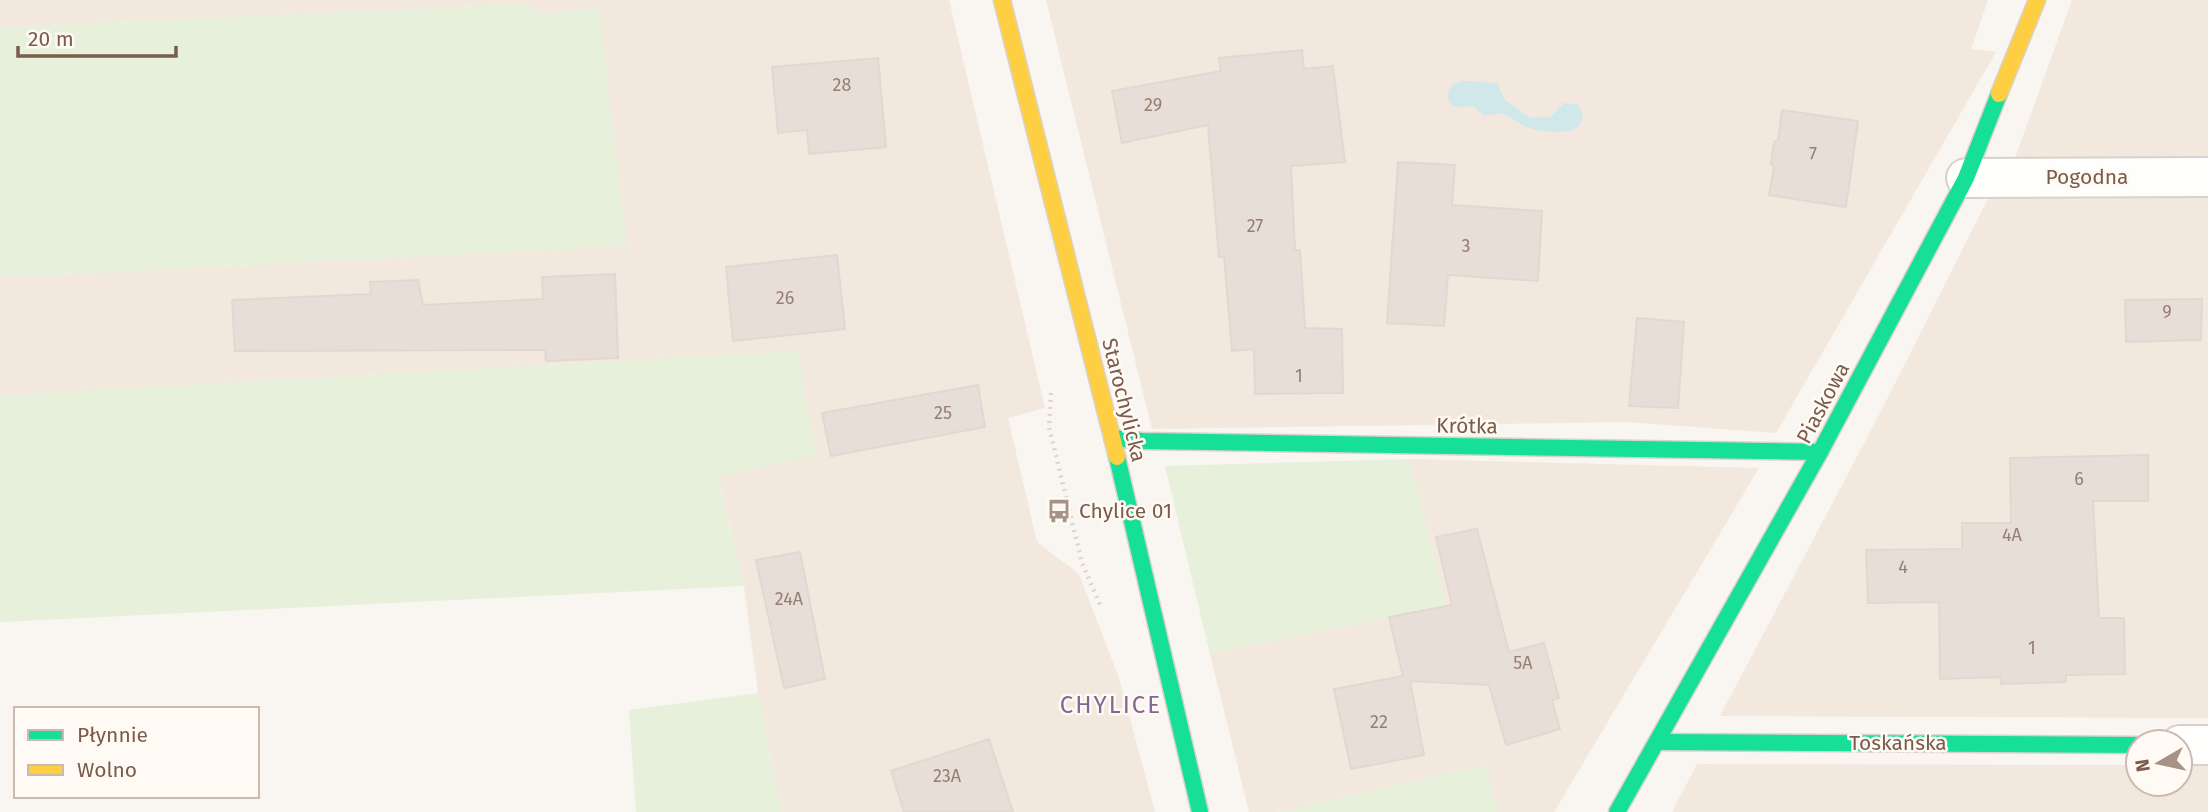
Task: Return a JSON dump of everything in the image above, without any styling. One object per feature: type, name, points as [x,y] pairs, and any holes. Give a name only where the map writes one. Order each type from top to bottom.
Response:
[{"type":"street","name":"Starochylicka","points":[[1002,0],[1113,438],[1200,812]]},
{"type":"street","name":"Piaskowa","points":[[1617,812],[1820,452],[1966,178],[2036,0]]},
{"type":"street","name":"Pogodna","points":[[1966,178],[2208,177]]},
{"type":"street","name":"Krótka","points":[[1113,438],[1143,441],[1820,452]]},
{"type":"street","name":"Toskańska","points":[[1657,742],[2124,745]]},
{"type":"shaded area","points":[[0,0],[949,0],[1045,408],[1008,418],[1037,542],[1079,574],[1119,678],[1155,812],[781,812],[758,693],[744,586],[718,475],[798,351],[0,395],[0,278],[627,246],[598,8],[538,14],[527,4],[0,27]]},
{"type":"shaded area","points":[[1046,0],[1988,0],[1971,49],[1996,52],[1776,433],[1626,422],[1152,429]]},
{"type":"shaded area","points":[[2072,0],[2208,0],[2208,156],[2015,158]]},
{"type":"shaded area","points":[[2208,198],[2208,718],[1720,716],[1879,415],[1988,199]]},
{"type":"shaded area","points":[[1410,459],[1759,468],[1554,812],[1498,812],[1486,765],[1277,812],[1249,812],[1210,654],[1447,606]]},
{"type":"shaded area","points":[[1697,764],[2124,765],[2124,798],[2194,798],[2194,766],[2208,766],[2208,812],[1672,812]]},
{"type":"green space","points":[[527,4],[538,14],[599,8],[627,246],[0,278],[0,27]]},
{"type":"green space","points":[[798,351],[817,455],[718,476],[744,586],[0,622],[0,395]]},
{"type":"green space","points":[[1410,459],[1447,606],[1210,654],[1165,466]]},
{"type":"green space","points":[[758,693],[781,812],[636,812],[629,710]]},
{"type":"green space","points":[[1486,765],[1498,812],[1277,812]]},
{"type":"water","points":[[1464,81],[1497,83],[1505,100],[1530,118],[1550,117],[1564,103],[1577,104],[1582,119],[1574,129],[1550,132],[1527,127],[1502,114],[1485,116],[1473,106],[1454,107],[1449,100],[1449,91],[1452,85]]},
{"type":"building","points":[[1302,50],[1304,69],[1333,66],[1345,162],[1291,166],[1295,250],[1300,250],[1305,328],[1342,329],[1343,393],[1255,394],[1254,349],[1232,351],[1224,257],[1219,257],[1208,125],[1122,143],[1112,91],[1221,71],[1219,58]]},
{"type":"building","points":[[878,58],[886,147],[809,154],[807,130],[778,133],[772,67]]},
{"type":"building","points":[[1782,110],[1858,121],[1846,207],[1769,195],[1774,167],[1771,164],[1774,142],[1778,140]]},
{"type":"building","points":[[1398,162],[1455,165],[1452,205],[1542,211],[1538,281],[1448,275],[1444,326],[1387,323]]},
{"type":"building","points":[[837,255],[845,329],[733,341],[726,267]]},
{"type":"building","points":[[615,274],[618,358],[546,361],[545,350],[235,351],[232,300],[371,294],[370,282],[418,280],[423,305],[543,299],[542,277]]},
{"type":"building","points":[[2202,299],[2201,340],[2126,342],[2125,300]]},
{"type":"building","points":[[1637,318],[1684,322],[1678,408],[1629,406]]},
{"type":"building","points":[[978,385],[985,427],[831,456],[822,413]]},
{"type":"building","points":[[2148,455],[2148,501],[2093,501],[2099,618],[2124,618],[2125,674],[2066,675],[2066,682],[2001,684],[2000,677],[1940,679],[1939,602],[1868,603],[1866,550],[1962,549],[1962,523],[2011,523],[2010,458]]},
{"type":"building","points":[[1477,529],[1509,652],[1544,643],[1559,698],[1552,700],[1560,729],[1506,745],[1489,685],[1410,681],[1424,755],[1351,769],[1334,689],[1403,676],[1389,617],[1452,605],[1436,537]]},
{"type":"building","points":[[800,552],[825,679],[784,688],[756,560]]},
{"type":"building","points":[[989,739],[1013,812],[904,812],[891,771]]},
{"type":"traffic: fast","points":[[1617,812],[1820,452],[1966,178],[1999,94]]},
{"type":"traffic: fast","points":[[1113,438],[1142,441],[1820,452]]},
{"type":"traffic: fast","points":[[1117,457],[1200,812]]},
{"type":"traffic: fast","points":[[1657,742],[2124,745]]},
{"type":"traffic: slow","points":[[1002,0],[1117,457]]},
{"type":"traffic: slow","points":[[1999,94],[2037,0]]},
{"type":"place","name":"Chylice 01","points":[[1059,511]]},
{"type":"district","name":"CHYLICE","points":[[1111,705]]}]
